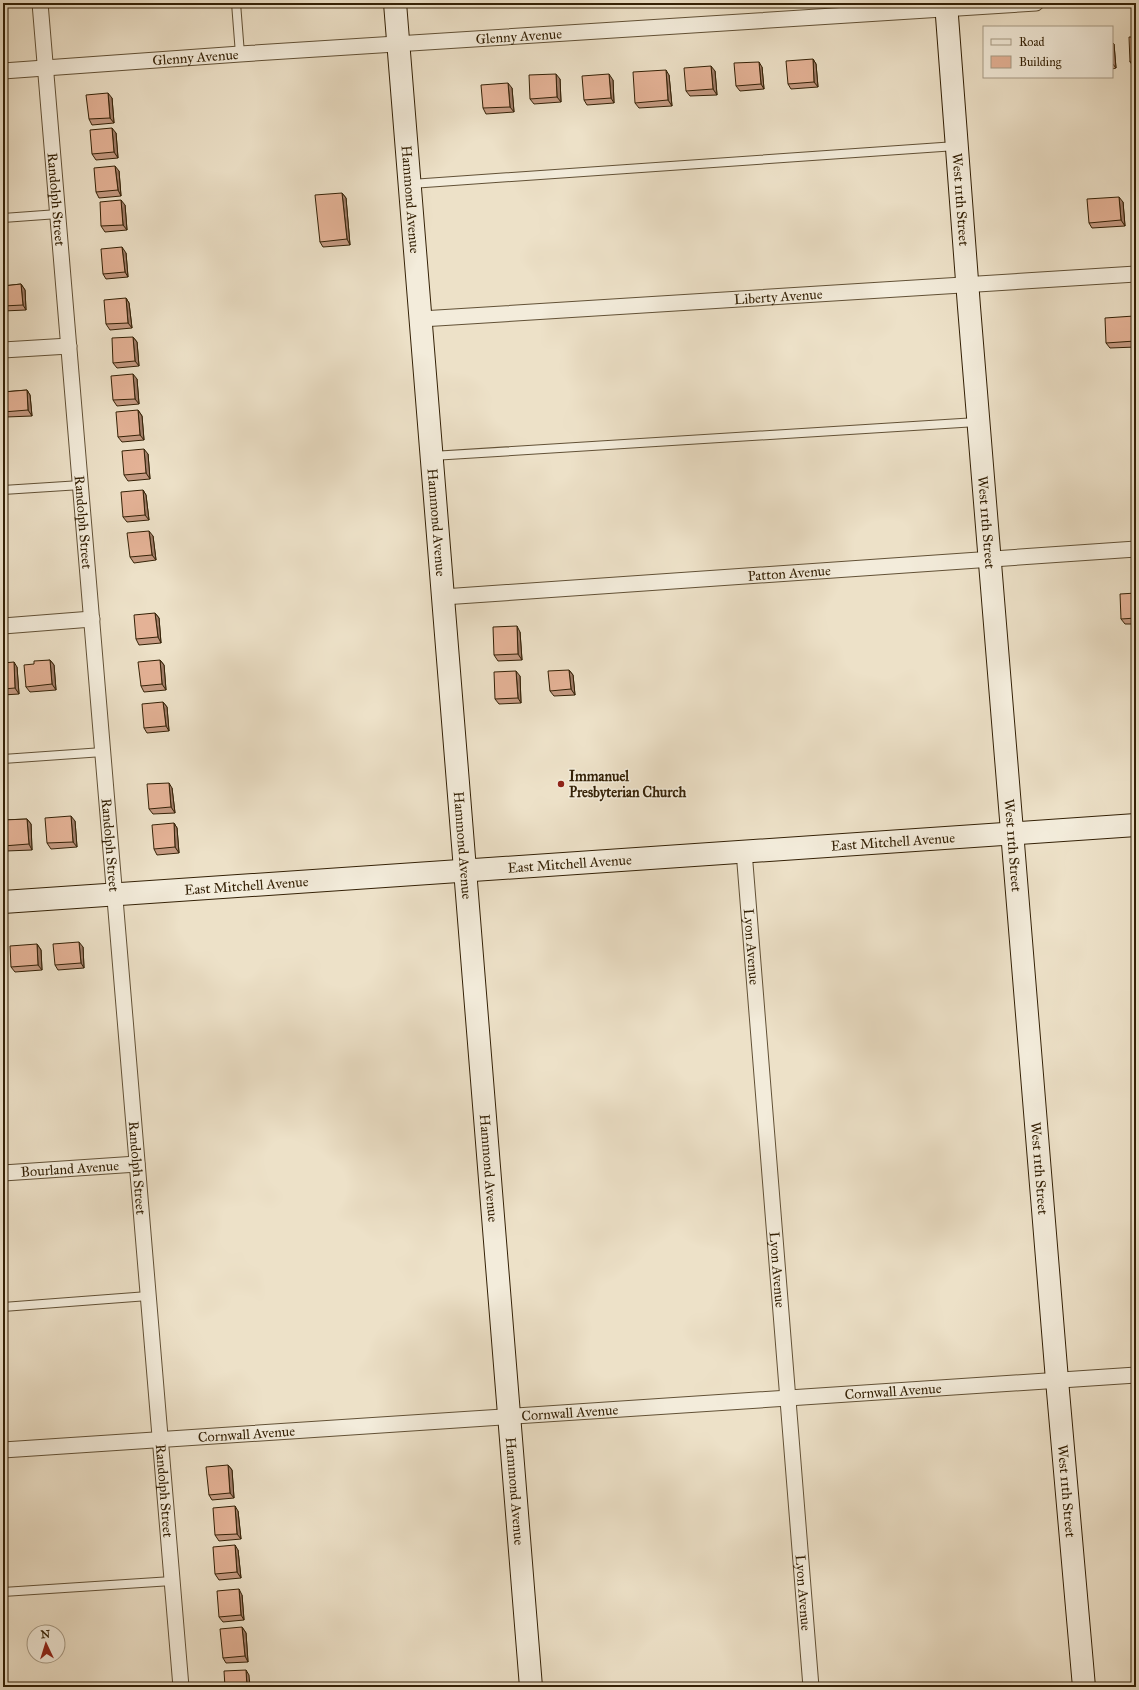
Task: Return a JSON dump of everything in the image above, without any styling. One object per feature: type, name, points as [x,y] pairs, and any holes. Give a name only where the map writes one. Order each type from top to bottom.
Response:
[{"type":"street","name":"Randolph Street","points":[[40,3],[181,1687]]},
{"type":"street","name":"Hammond Avenue","points":[[395,3],[531,1687]]},
{"type":"street","name":"Glenny Avenue","points":[[3,71],[946,6],[1036,3]]},
{"type":"street","name":"West 11th Street","points":[[946,6],[978,422],[1057,1380],[1084,1687]]},
{"type":"street","name":"Liberty Avenue","points":[[421,319],[1136,274]]},
{"type":"street","points":[[3,350],[69,346]]},
{"type":"street","name":"Patton Avenue","points":[[443,597],[1136,549]]},
{"type":"street","points":[[3,626],[92,619]]},
{"type":"street","name":"East Mitchell Avenue","points":[[3,902],[1136,825]]},
{"type":"street","name":"Lyon Avenue","points":[[744,852],[811,1687]]},
{"type":"street","name":"Bourland Avenue","points":[[3,1173],[137,1164]]},
{"type":"street","name":"Cornwall Avenue","points":[[3,1450],[1136,1375]]},
{"type":"lane","points":[[236,3],[240,54]]},
{"type":"lane","points":[[410,184],[956,146]]},
{"type":"lane","points":[[3,218],[58,214]]},
{"type":"lane","points":[[431,456],[978,422]]},
{"type":"lane","points":[[3,490],[81,485]]},
{"type":"lane","points":[[3,759],[103,752]]},
{"type":"lane","points":[[3,1307],[148,1296]]},
{"type":"lane","points":[[3,1592],[172,1581]]},
{"type":"building","points":[[1129,37],[1136,37],[1136,61],[1130,62]]},
{"type":"building","points":[[813,59],[814,82],[788,84],[786,61]]},
{"type":"building","points":[[759,62],[761,84],[736,86],[734,63]]},
{"type":"building","points":[[711,66],[713,89],[686,91],[684,68]]},
{"type":"building","points":[[666,70],[668,100],[635,103],[633,72]]},
{"type":"building","points":[[556,74],[557,97],[530,99],[529,75]]},
{"type":"building","points":[[609,74],[611,98],[584,100],[582,76]]},
{"type":"building","points":[[508,83],[510,107],[483,108],[481,85]]},
{"type":"building","points":[[108,93],[110,118],[89,119],[86,95]]},
{"type":"building","points":[[112,128],[114,152],[92,154],[90,130]]},
{"type":"building","points":[[115,166],[118,190],[96,192],[94,168]]},
{"type":"building","points":[[342,193],[347,239],[320,242],[315,195]]},
{"type":"building","points":[[1119,197],[1121,220],[1089,223],[1087,199]]},
{"type":"building","points":[[121,200],[123,225],[101,226],[100,202]]},
{"type":"building","points":[[122,247],[125,272],[103,274],[101,249]]},
{"type":"building","points":[[21,284],[23,305],[3,306],[3,286]]},
{"type":"building","points":[[126,298],[128,323],[106,324],[104,300]]},
{"type":"building","points":[[1134,316],[1135,341],[1106,343],[1105,318]]},
{"type":"building","points":[[133,337],[135,361],[113,363],[112,338]]},
{"type":"building","points":[[133,374],[135,399],[113,400],[111,376]]},
{"type":"building","points":[[27,390],[28,410],[3,412],[3,392]]},
{"type":"building","points":[[138,410],[140,435],[118,437],[116,412]]},
{"type":"building","points":[[144,449],[146,473],[124,475],[122,451]]},
{"type":"building","points":[[143,490],[145,515],[123,517],[121,492]]},
{"type":"building","points":[[149,531],[152,555],[130,557],[127,533]]},
{"type":"building","points":[[1136,593],[1136,618],[1121,619],[1120,594]]},
{"type":"building","points":[[155,613],[158,637],[136,639],[134,615]]},
{"type":"building","points":[[517,626],[518,654],[494,655],[493,627]]},
{"type":"building","points":[[50,660],[52,684],[26,687],[24,665],[34,664],[34,661]]},
{"type":"building","points":[[160,660],[162,684],[141,686],[138,662]]},
{"type":"building","points":[[14,662],[15,688],[3,689],[3,663]]},
{"type":"building","points":[[569,670],[571,689],[550,691],[548,671]]},
{"type":"building","points":[[516,671],[518,698],[495,699],[494,672]]},
{"type":"building","points":[[163,702],[166,726],[144,728],[142,704]]},
{"type":"building","points":[[169,783],[171,807],[149,809],[147,784]]},
{"type":"building","points":[[71,816],[73,842],[47,843],[45,818]]},
{"type":"building","points":[[27,819],[29,844],[3,846],[3,820]]},
{"type":"building","points":[[174,823],[175,847],[154,849],[152,825]]},
{"type":"building","points":[[79,942],[81,963],[55,965],[53,944]]},
{"type":"building","points":[[37,944],[38,965],[11,967],[10,946]]},
{"type":"building","points":[[228,1465],[230,1493],[209,1495],[206,1467]]},
{"type":"building","points":[[235,1506],[237,1534],[215,1535],[213,1508]]},
{"type":"building","points":[[235,1545],[237,1572],[215,1574],[213,1547]]},
{"type":"building","points":[[239,1589],[241,1615],[219,1617],[217,1591]]},
{"type":"building","points":[[242,1627],[245,1656],[223,1658],[220,1629]]},
{"type":"building","points":[[246,1670],[247,1687],[225,1687],[224,1671]]},
{"type":"place","name":"Immanuel Presbyterian Church","points":[[561,784]]}]
